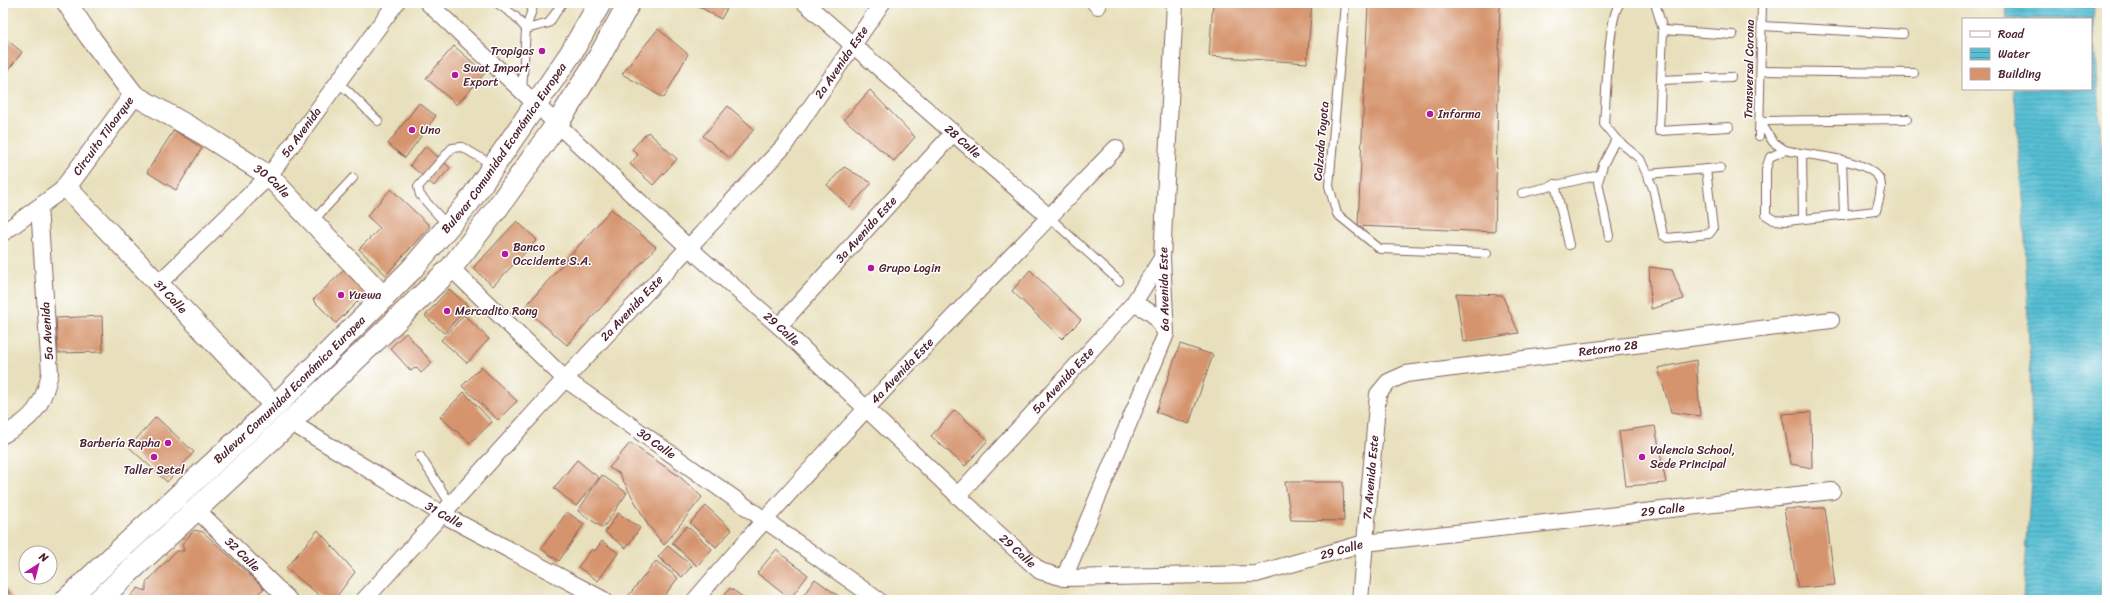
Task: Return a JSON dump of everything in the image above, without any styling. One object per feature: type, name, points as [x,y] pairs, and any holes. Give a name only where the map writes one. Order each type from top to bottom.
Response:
[{"type":"main road","name":"Bulevar Comunidad Económica Europea","points":[[66,600],[275,406],[385,298],[469,202],[494,166],[529,100],[571,53],[600,3]]},
{"type":"main road","name":"Bulevar Comunidad Económica Europea","points":[[99,600],[290,422],[451,268],[495,211],[557,124],[598,59],[629,3]]},
{"type":"street","name":"Circuito Tiloarque","points":[[3,233],[66,187],[134,95],[89,36],[67,3]]},
{"type":"street","name":"5a Avenida","points":[[158,284],[269,176],[396,3]]},
{"type":"street","name":"29 Calle","points":[[428,3],[529,100],[557,124],[688,247],[779,326],[956,496],[1040,571],[1064,578],[1256,574],[1365,542],[1832,491]]},
{"type":"street","name":"28 Calle","points":[[805,3],[854,44],[1049,217]]},
{"type":"street","name":"2a Avenida Este","points":[[364,600],[565,379],[784,146],[882,3]]},
{"type":"street","name":"6a Avenida Este","points":[[1064,578],[1166,334],[1162,258],[1175,3]]},
{"type":"street","name":"30 Calle","points":[[134,95],[208,137],[269,176],[385,298]]},
{"type":"street","name":"3a Avenida Este","points":[[779,326],[954,132]]},
{"type":"street","name":"4a Avenida Este","points":[[695,600],[763,520],[866,408],[1116,148]]},
{"type":"street","name":"31 Calle","points":[[66,187],[275,406]]},
{"type":"street","name":"5a Avenida","points":[[3,435],[26,421],[38,409],[46,393],[50,373],[39,207]]},
{"type":"street","name":"5a Avenida Este","points":[[956,496],[1133,304],[1162,258]]},
{"type":"street","name":"30 Calle","points":[[451,268],[565,379],[878,600]]},
{"type":"street","points":[[1133,304],[1150,311],[1157,317],[1166,334]]},
{"type":"street","name":"Retorno 28","points":[[1388,382],[1406,374],[1831,320]]},
{"type":"street","name":"7a Avenida Este","points":[[1360,600],[1378,394],[1388,382]]},
{"type":"street","name":"31 Calle","points":[[290,422],[604,600]]},
{"type":"street","name":"32 Calle","points":[[196,509],[290,600]]},
{"type":"lane","points":[[497,3],[508,6],[526,29]]},
{"type":"lane","points":[[529,100],[526,29],[534,3]]},
{"type":"lane","points":[[526,29],[549,23],[562,3]]},
{"type":"lane","name":"Calzada Toyota","points":[[1345,3],[1329,186],[1337,214],[1380,249],[1486,253]]},
{"type":"lane","points":[[1620,3],[1616,8],[1611,38],[1604,124],[1616,140],[1640,159],[1653,188],[1663,235],[1667,238],[1709,234],[1713,229],[1706,169]]},
{"type":"lane","points":[[1655,3],[1663,30],[1659,131],[1729,127]]},
{"type":"lane","name":"Transversal Corona","points":[[1759,136],[1762,3]]},
{"type":"lane","points":[[1762,26],[1903,34]]},
{"type":"lane","points":[[1663,30],[1733,34]]},
{"type":"lane","points":[[1760,71],[1914,74]]},
{"type":"lane","points":[[1661,80],[1731,77]]},
{"type":"lane","points":[[338,83],[378,121]]},
{"type":"lane","points":[[1760,120],[1907,119]]},
{"type":"lane","points":[[1760,120],[1773,142],[1785,150],[1802,155],[1867,166],[1879,178],[1881,188],[1876,211],[1780,221],[1774,220],[1766,215],[1766,169],[1770,157],[1785,150]]},
{"type":"lane","points":[[1608,236],[1598,189],[1598,182],[1616,140]]},
{"type":"lane","points":[[448,226],[420,195],[418,187],[452,148],[462,147],[494,166]]},
{"type":"lane","points":[[1802,155],[1803,218]]},
{"type":"lane","points":[[1842,161],[1844,215]]},
{"type":"lane","points":[[1647,174],[1720,168]]},
{"type":"lane","points":[[1522,193],[1555,184],[1600,175]]},
{"type":"lane","points":[[312,221],[353,178]]},
{"type":"lane","points":[[1555,184],[1569,245]]},
{"type":"lane","name":"28 Calle","points":[[1049,217],[1119,281]]},
{"type":"lane","points":[[420,456],[446,510]]},
{"type":"water","points":[[2006,3],[2094,3],[2093,27],[2107,225],[2107,519],[2100,600],[2023,600],[2033,451],[2024,210],[2014,90],[2092,90],[2092,18],[2007,18]]},
{"type":"building","points":[[693,3],[730,3],[721,19]]},
{"type":"building","points":[[1213,3],[1312,3],[1307,63],[1209,56]]},
{"type":"building","name":"Infarma","points":[[1368,3],[1500,3],[1495,232],[1358,226]]},
{"type":"building","points":[[658,29],[688,54],[664,98],[622,74]]},
{"type":"building","points":[[3,37],[22,52],[3,77]]},
{"type":"building","name":"Swat Import Export","points":[[454,46],[485,73],[457,105],[426,78]]},
{"type":"building","points":[[870,90],[915,137],[894,161],[844,119]]},
{"type":"building","name":"Uno","points":[[419,103],[436,116],[405,158],[388,144]]},
{"type":"building","points":[[728,106],[754,129],[730,158],[703,136]]},
{"type":"building","points":[[174,130],[202,148],[176,190],[147,172]]},
{"type":"building","points":[[648,132],[677,159],[653,185],[630,164],[638,155],[632,149]]},
{"type":"building","name":"Uno","points":[[426,146],[450,168],[434,186],[410,165]]},
{"type":"building","points":[[844,167],[872,183],[850,207],[827,185]]},
{"type":"building","points":[[391,189],[430,226],[386,275],[359,249],[380,228],[367,216]]},
{"type":"building","points":[[611,209],[656,247],[567,345],[524,308]]},
{"type":"building","name":"Banco Occidente S.A.","points":[[517,221],[537,240],[493,286],[473,268]]},
{"type":"building","name":"Yuewa","points":[[347,267],[369,290],[336,323],[313,300]]},
{"type":"building","points":[[1649,267],[1672,270],[1684,299],[1651,309]]},
{"type":"building","points":[[1030,270],[1081,320],[1062,339],[1012,291]]},
{"type":"building","name":"Mercadito Rong","points":[[449,289],[468,306],[444,333],[425,316]]},
{"type":"building","points":[[1456,293],[1502,295],[1519,333],[1463,342]]},
{"type":"building","points":[[464,315],[489,339],[467,363],[441,340]]},
{"type":"building","points":[[102,316],[103,352],[58,353],[56,318]]},
{"type":"building","points":[[406,333],[432,363],[421,373],[416,367],[411,371],[390,348]]},
{"type":"building","points":[[1180,344],[1213,355],[1189,424],[1156,412]]},
{"type":"building","points":[[1696,360],[1700,416],[1671,412],[1658,368]]},
{"type":"building","points":[[481,367],[517,401],[498,420],[462,386]]},
{"type":"building","points":[[464,392],[492,422],[470,443],[440,417]]},
{"type":"building","points":[[955,410],[988,440],[965,466],[931,436]]},
{"type":"building","points":[[1811,412],[1812,468],[1791,464],[1782,414]]},
{"type":"building","points":[[156,417],[194,452],[167,482],[129,447]]},
{"type":"building","name":"Valencia School, Sede Principal","points":[[1655,426],[1666,483],[1626,486],[1619,431]]},
{"type":"building","points":[[630,443],[679,476],[702,497],[664,545],[648,525],[619,473],[609,468]]},
{"type":"building","points":[[577,460],[599,478],[576,506],[554,488]]},
{"type":"building","points":[[602,475],[627,493],[603,528],[578,511]]},
{"type":"building","points":[[1285,482],[1343,482],[1344,521],[1291,520]]},
{"type":"building","points":[[706,506],[732,530],[716,547],[690,523]]},
{"type":"building","points":[[1825,508],[1835,585],[1798,588],[1784,509]]},
{"type":"building","points":[[567,512],[584,524],[559,561],[541,549]]},
{"type":"building","points":[[618,513],[640,528],[626,548],[605,532]]},
{"type":"building","points":[[687,526],[712,549],[697,566],[672,543]]},
{"type":"building","points":[[194,530],[203,532],[264,588],[252,600],[127,600],[138,588],[146,591],[146,583],[176,551],[184,551],[182,544]]},
{"type":"building","points":[[318,530],[355,572],[334,600],[325,600],[286,568]]},
{"type":"building","points":[[602,541],[618,553],[598,581],[578,567],[592,549],[595,551]]},
{"type":"building","points":[[668,546],[692,566],[682,577],[658,557]]},
{"type":"building","points":[[776,550],[808,575],[790,599],[757,573]]},
{"type":"building","points":[[656,561],[678,578],[661,600],[625,600]]},
{"type":"building","points":[[815,579],[844,600],[800,600]]},
{"type":"building","points":[[6,588],[14,600],[3,600],[3,590]]},
{"type":"building","points":[[730,588],[747,600],[721,600]]},
{"type":"place","name":"Tropigas","points":[[542,51]]},
{"type":"place","name":"Swat Import Export","points":[[455,75]]},
{"type":"place","name":"Infarma","points":[[1430,114]]},
{"type":"place","name":"Uno","points":[[412,130]]},
{"type":"place","name":"Banco Occidente S.A.","points":[[505,254]]},
{"type":"place","name":"Grupo Login","points":[[871,268]]},
{"type":"place","name":"Yuewa","points":[[341,295]]},
{"type":"place","name":"Mercadito Rong","points":[[447,311]]},
{"type":"place","name":"Barbería Rapha","points":[[168,443]]},
{"type":"place","name":"Taller Setel","points":[[154,457]]},
{"type":"place","name":"Valencia School, Sede Principal","points":[[1642,457]]}]
